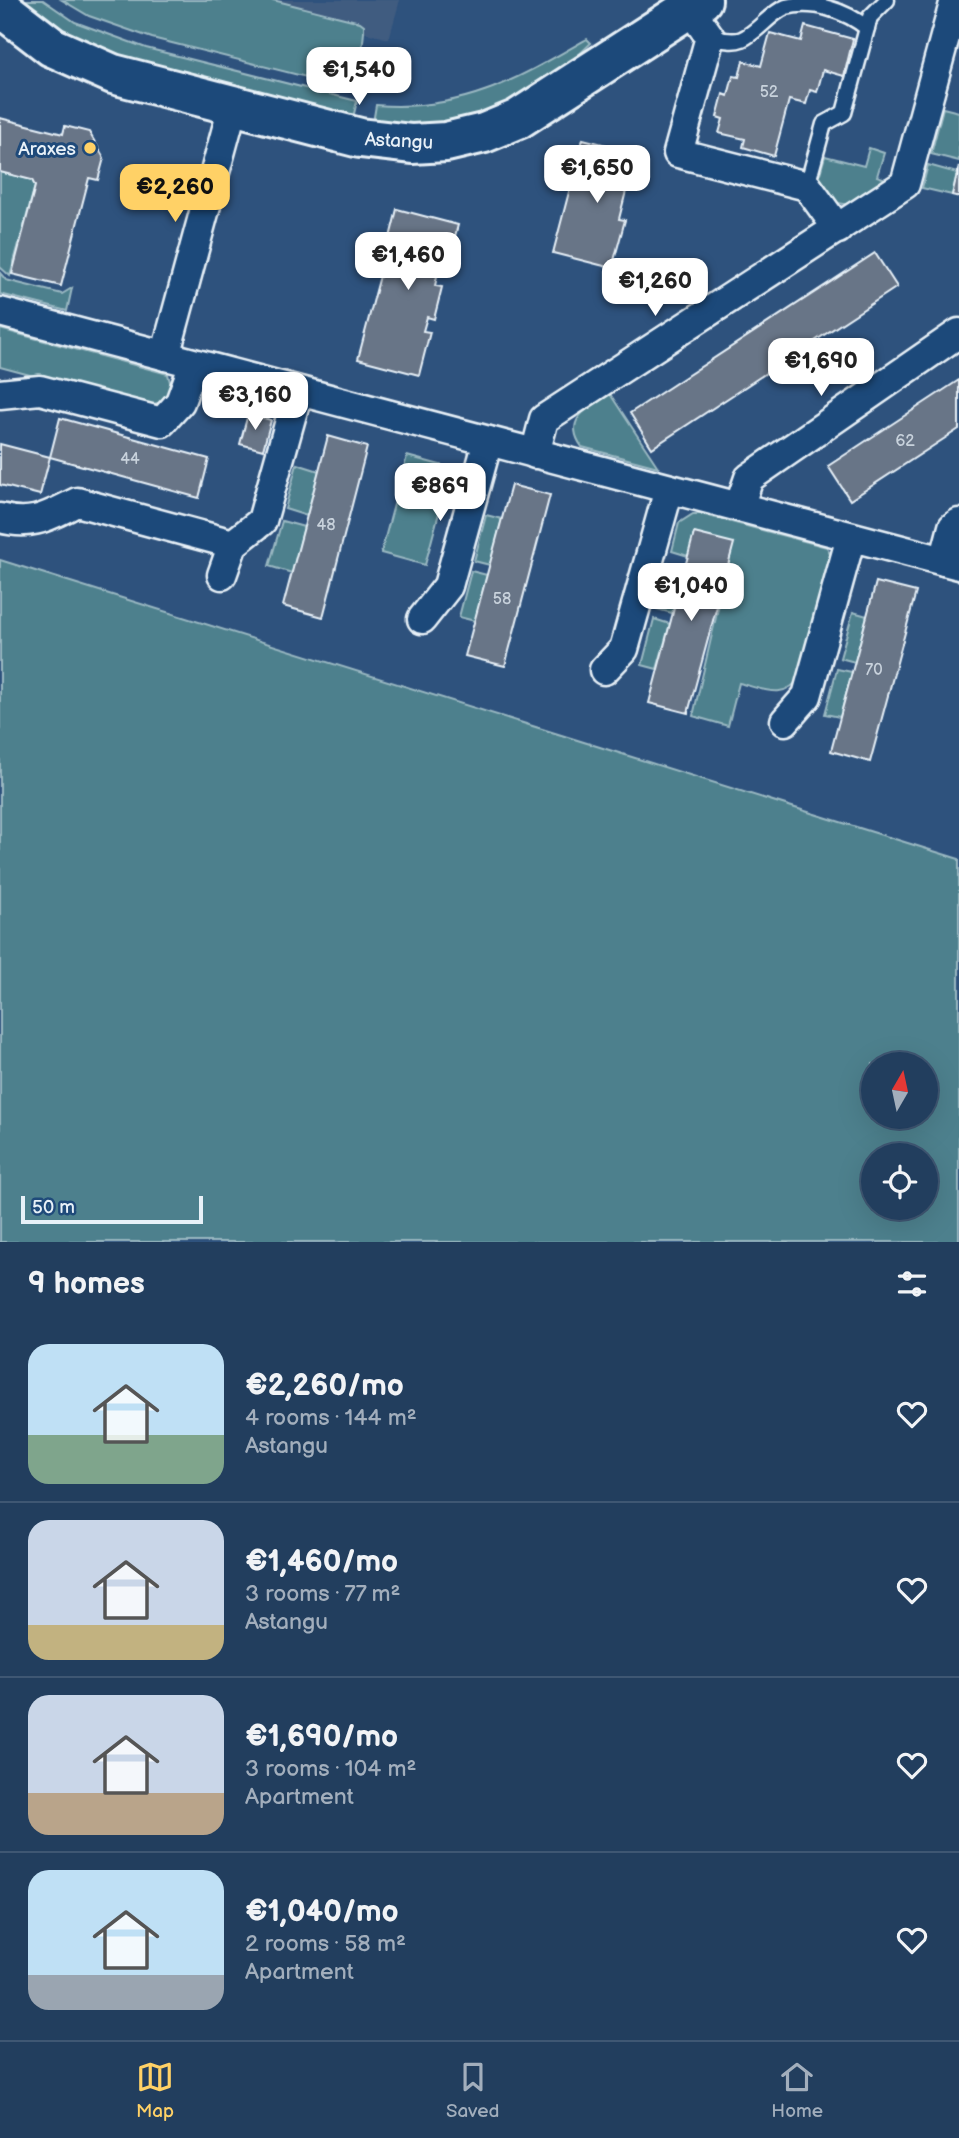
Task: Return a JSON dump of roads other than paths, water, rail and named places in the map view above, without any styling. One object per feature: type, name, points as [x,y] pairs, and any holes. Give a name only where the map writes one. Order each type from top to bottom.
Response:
[{"type":"street","points":[[535,454],[544,419],[905,184],[955,0]]},
{"type":"street","name":"Astangu","points":[[0,7],[52,47],[84,64],[113,74],[360,138],[412,144],[446,142],[484,133],[518,119],[701,15]]},
{"type":"street","points":[[701,15],[678,153],[807,186],[838,229]]},
{"type":"street","points":[[165,356],[233,106]]},
{"type":"street","points":[[0,312],[951,563],[953,527],[959,523]]},
{"type":"street","points":[[739,507],[749,478],[959,333]]},
{"type":"street","points":[[0,394],[40,390],[162,422],[180,402],[194,364]]},
{"type":"street","points":[[222,575],[233,544],[262,521],[298,391]]},
{"type":"street","points":[[422,619],[448,586],[488,441]]},
{"type":"street","points":[[604,670],[624,649],[669,489]]},
{"type":"street","points":[[0,518],[35,522],[77,502],[233,544]]},
{"type":"street","points":[[785,721],[807,696],[851,537]]},
{"type":"lane","points":[[807,186],[824,124],[844,113],[870,17],[887,0]]},
{"type":"lane","points":[[701,15],[730,41],[743,38],[786,7],[812,4],[847,12],[867,28]]},
{"type":"place","name":"Araxes","points":[[90,148]]}]
